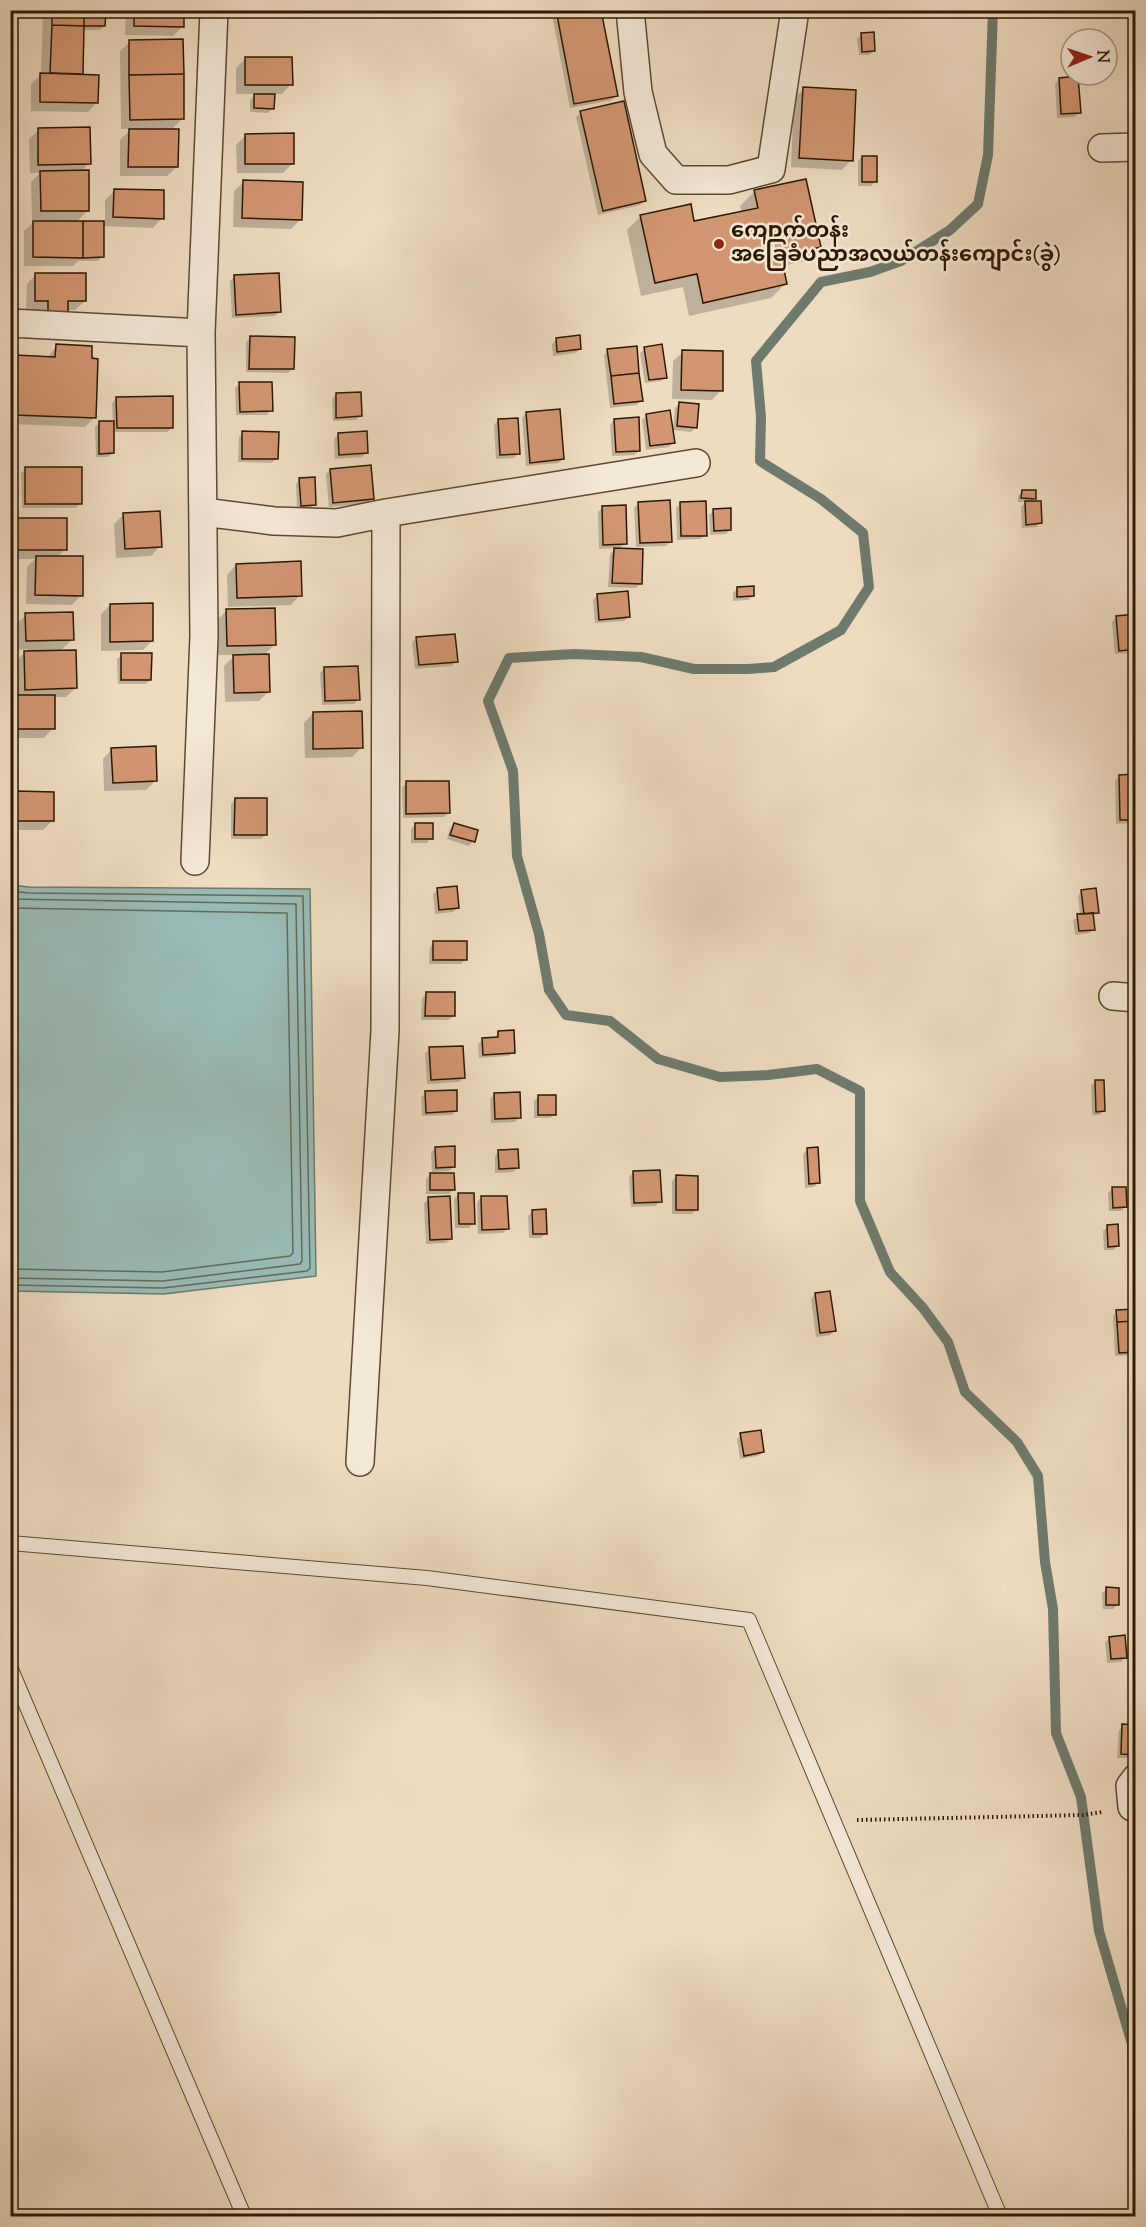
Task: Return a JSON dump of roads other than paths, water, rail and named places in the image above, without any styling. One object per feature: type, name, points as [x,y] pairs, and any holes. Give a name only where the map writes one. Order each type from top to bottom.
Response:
[{"type":"street","points":[[195,861],[204,636],[201,333],[214,10]]},
{"type":"street","points":[[630,10],[638,92],[653,154],[676,180],[729,180],[771,169],[795,10]]},
{"type":"street","points":[[1102,148],[1136,147]]},
{"type":"street","points":[[10,323],[201,333]]},
{"type":"street","points":[[203,512],[274,521],[337,523],[696,463]]},
{"type":"street","points":[[360,1462],[385,1031],[386,513]]},
{"type":"street","points":[[1134,1807],[1130,1785],[1136,1778]]},
{"type":"lane","points":[[10,1543],[427,1578],[749,1620],[1000,2217]]},
{"type":"lane","points":[[10,1667],[244,2217]]},
{"type":"water","points":[[11,885],[310,889],[316,1276],[164,1294],[11,1291]]},
{"type":"waterway","points":[[993,10],[988,155],[978,204],[950,230],[901,261],[870,272],[821,282],[756,361],[761,417],[760,461],[821,499],[863,533],[869,587],[841,630],[774,667],[694,669],[641,657],[574,654],[509,658],[488,701],[513,771],[517,856],[539,934],[549,990],[566,1015],[610,1021],[658,1059],[720,1077],[768,1075],[817,1069],[860,1091],[860,1201],[890,1272],[923,1308],[948,1342],[965,1392],[1017,1442],[1038,1476],[1045,1562],[1053,1609],[1056,1733],[1081,1797],[1099,1931],[1132,2044],[1135,2216]]},
{"type":"place","name":"ကျောက်တန်း အခြေခံပညာအလယ်တန်းကျောင်း(ခွဲ)","points":[[719,244]]}]
